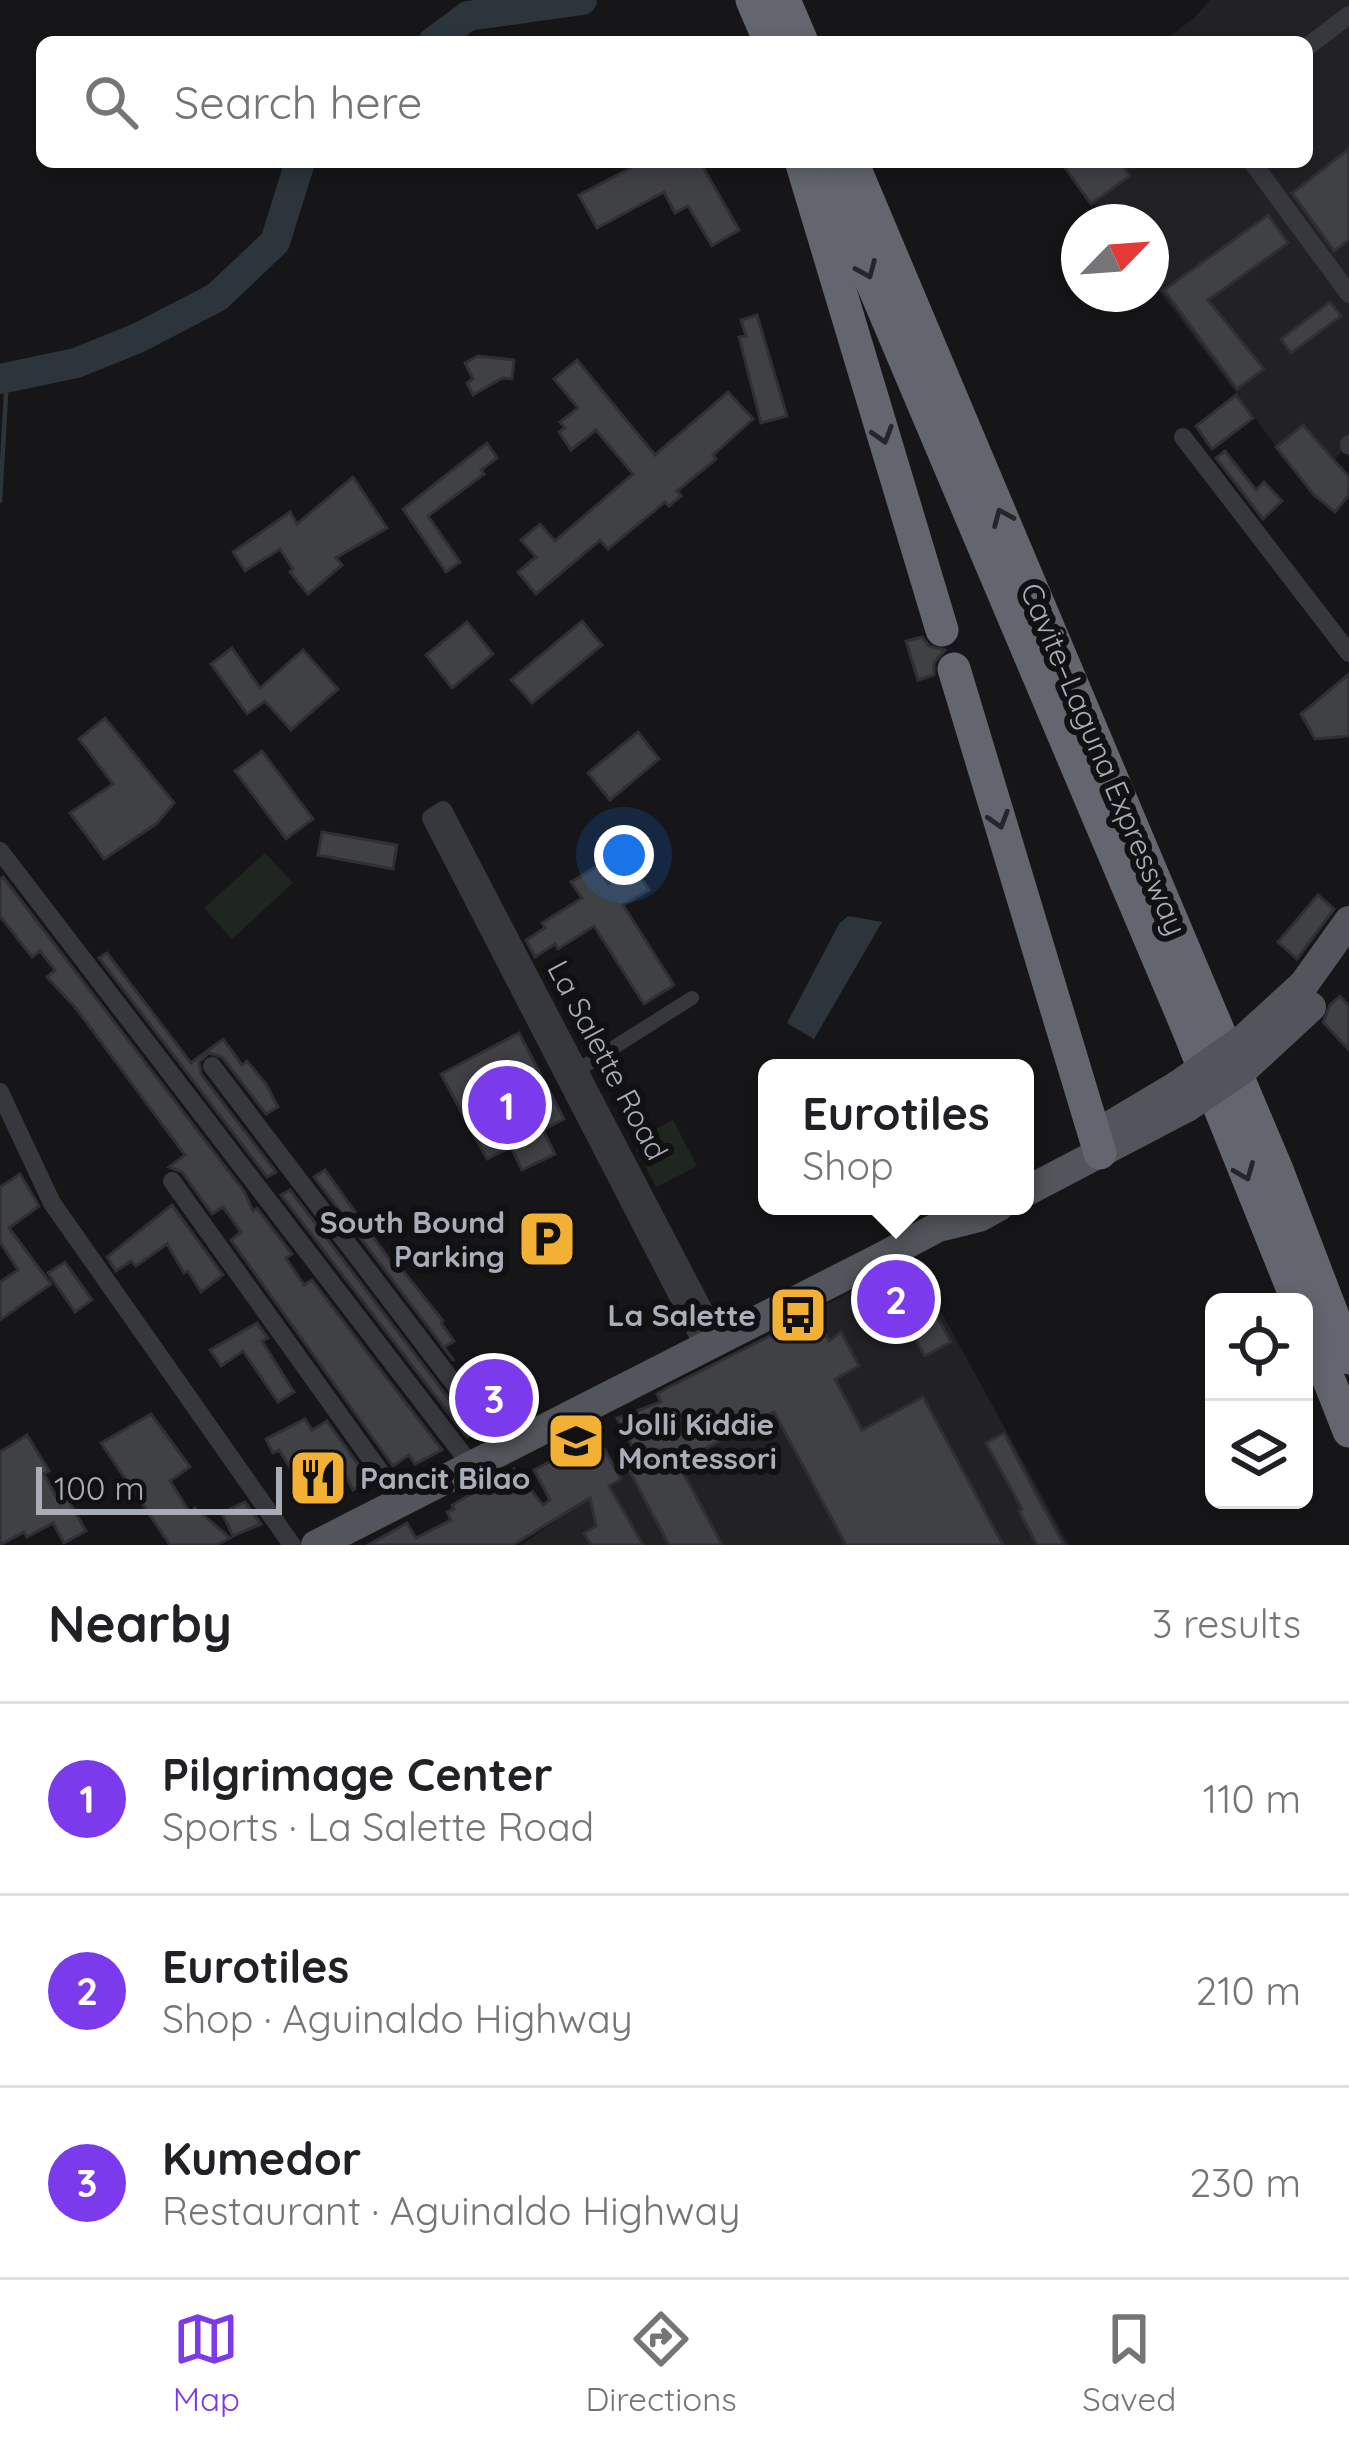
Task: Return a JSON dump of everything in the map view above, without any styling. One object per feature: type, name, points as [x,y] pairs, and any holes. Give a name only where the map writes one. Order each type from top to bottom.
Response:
[{"type":"highway","points":[[763,1],[767,36]]},
{"type":"highway","points":[[763,1],[796,36]]},
{"type":"highway","points":[[803,168],[942,630]]},
{"type":"highway","name":"Cavite–Laguna Expressway","points":[[824,168],[1177,1003],[1294,1293]]},
{"type":"highway","name":"Cavite–Laguna Expressway","points":[[856,168],[1276,1170],[1349,1358]]},
{"type":"highway","points":[[954,669],[1097,1144]]},
{"type":"highway","points":[[1276,1170],[1349,1321]]},
{"type":"highway","points":[[1313,1340],[1349,1431]]},
{"type":"main road","points":[[1308,996],[1349,921]]},
{"type":"main road","points":[[1034,1186],[1097,1144],[1246,1067],[1308,996],[1349,958]]},
{"type":"main road","points":[[1034,1168],[1097,1144]]},
{"type":"main road","points":[[938,1227],[952,1215]]},
{"type":"main road","points":[[316,1545],[938,1227],[981,1215]]},
{"type":"street","points":[[1313,42],[1349,15]]},
{"type":"street","points":[[1256,168],[1349,294]]},
{"type":"street","points":[[1183,437],[1349,653]]},
{"type":"street","name":"La Salette Road","points":[[437,814],[711,1343]]},
{"type":"street","points":[[0,851],[472,1465]]},
{"type":"street","points":[[573,1074],[692,998]]},
{"type":"street","points":[[212,1066],[504,1448]]},
{"type":"street","points":[[0,1092],[52,1203],[292,1545]]},
{"type":"street","points":[[172,1180],[401,1502]]},
{"type":"shaded area","points":[[1210,0],[1349,0],[1349,444],[1333,461],[1303,425],[1276,446],[1169,304],[1169,204],[1094,204],[1066,168],[1313,168],[1313,36],[1170,36]]},
{"type":"shaded area","points":[[265,853],[293,883],[232,939],[204,908]]},
{"type":"shaded area","points":[[848,916],[882,922],[814,1039],[787,1023],[839,924]]},
{"type":"shaded area","points":[[673,1120],[697,1166],[656,1187],[632,1141]]},
{"type":"shaded area","points":[[907,1264],[916,1281],[923,1279],[1069,1545],[521,1545],[828,1332],[817,1309]]},
{"type":"building","points":[[1349,149],[1349,240],[1334,251],[1292,193]]},
{"type":"building","points":[[631,168],[703,168],[739,230],[712,246],[688,206],[675,213],[664,192],[597,228],[579,195]]},
{"type":"building","points":[[1065,168],[1124,168],[1130,176],[1091,204]]},
{"type":"building","points":[[1268,215],[1288,243],[1208,300],[1264,369],[1237,389],[1169,297],[1169,286]]},
{"type":"building","points":[[1330,302],[1341,316],[1291,353],[1281,339]]},
{"type":"building","points":[[757,315],[787,416],[761,423],[739,337],[746,336],[741,320]]},
{"type":"building","points":[[478,356],[514,360],[512,379],[502,378],[473,395],[467,383],[473,379],[465,363]]},
{"type":"building","points":[[577,360],[655,455],[728,392],[753,419],[677,491],[681,496],[669,506],[665,502],[608,549],[600,540],[536,594],[518,572],[536,557],[521,540],[540,524],[555,541],[633,474],[596,430],[571,450],[559,432],[565,428],[560,422],[578,408],[554,379]]},
{"type":"building","points":[[1236,395],[1253,418],[1212,449],[1196,426]]},
{"type":"building","points":[[1303,425],[1349,477],[1349,495],[1335,512],[1314,495],[1276,447]]},
{"type":"building","points":[[487,443],[497,458],[481,470],[484,474],[428,516],[460,562],[446,572],[403,509]]},
{"type":"building","points":[[1225,451],[1256,490],[1264,482],[1282,501],[1263,519],[1216,458]]},
{"type":"building","points":[[353,477],[387,528],[336,558],[342,565],[308,594],[290,572],[293,569],[280,549],[245,571],[233,552],[290,512],[297,524]]},
{"type":"building","points":[[582,621],[602,645],[532,703],[511,680]]},
{"type":"building","points":[[467,622],[493,654],[452,688],[426,655]]},
{"type":"building","points":[[922,637],[929,646],[945,650],[934,663],[934,675],[918,680],[906,641]]},
{"type":"building","points":[[232,648],[260,688],[303,650],[338,689],[291,730],[265,701],[247,714],[211,664]]},
{"type":"building","points":[[1349,674],[1349,736],[1315,739],[1301,714]]},
{"type":"building","points":[[105,718],[174,803],[156,824],[104,859],[70,813],[113,784],[79,739]]},
{"type":"building","points":[[638,732],[659,759],[610,800],[588,773]]},
{"type":"building","points":[[262,751],[313,819],[286,839],[235,771]]},
{"type":"building","points":[[322,832],[397,845],[393,869],[318,855]]},
{"type":"building","points":[[597,866],[608,884],[634,867],[649,890],[623,905],[674,985],[644,1004],[594,926],[558,949],[555,944],[535,957],[526,940],[545,928],[542,923],[582,898],[571,882]]},
{"type":"building","points":[[3,877],[244,1191],[253,1211],[257,1208],[292,1254],[286,1258],[304,1285],[312,1280],[442,1450],[415,1464],[409,1455],[393,1466],[231,1240],[241,1232],[223,1207],[212,1214],[182,1172],[169,1167],[185,1155],[75,1007],[47,977],[55,970],[40,951],[32,957],[0,916]]},
{"type":"building","points":[[1318,895],[1334,909],[1297,959],[1278,942]]},
{"type":"building","points":[[107,953],[191,1063],[223,1039],[242,1065],[247,1061],[266,1084],[278,1107],[266,1114],[222,1057],[209,1053],[199,1062],[201,1074],[276,1172],[267,1177],[99,958]]},
{"type":"building","points":[[1340,996],[1349,1006],[1349,1050],[1323,1022]]},
{"type":"building","points":[[519,1033],[564,1119],[543,1130],[555,1154],[522,1170],[511,1147],[487,1159],[441,1074]]},
{"type":"building","points":[[325,1170],[394,1266],[397,1263],[443,1321],[454,1341],[444,1347],[454,1361],[314,1177]]},
{"type":"building","points":[[20,1174],[39,1206],[9,1228],[51,1284],[0,1320],[0,1282],[18,1270],[0,1242],[0,1187]]},
{"type":"building","points":[[290,1190],[475,1433],[467,1437],[281,1195]]},
{"type":"building","points":[[172,1205],[223,1275],[201,1292],[167,1244],[136,1266],[131,1261],[116,1271],[107,1257]]},
{"type":"building","points":[[65,1262],[92,1300],[75,1312],[48,1273]]},
{"type":"building","points":[[907,1283],[918,1304],[927,1299],[951,1342],[925,1356],[888,1293]]},
{"type":"building","points":[[815,1313],[829,1341],[841,1332],[859,1366],[835,1379],[862,1430],[923,1397],[1003,1545],[846,1545],[774,1412],[678,1463],[722,1545],[669,1545],[629,1470],[641,1463],[617,1418],[661,1402],[657,1394],[667,1388]]},
{"type":"building","points":[[257,1323],[268,1338],[262,1341],[294,1392],[278,1402],[243,1351],[221,1366],[210,1350]]},
{"type":"building","points":[[151,1414],[190,1467],[170,1481],[190,1513],[195,1508],[230,1538],[216,1545],[170,1545],[101,1443]]},
{"type":"building","points":[[305,1419],[312,1430],[327,1421],[370,1481],[353,1490],[341,1467],[304,1490],[279,1450],[273,1453],[266,1439]]},
{"type":"building","points":[[592,1427],[621,1479],[609,1486],[643,1545],[591,1545],[584,1533],[596,1526],[590,1498],[513,1545],[368,1545],[407,1523],[416,1538],[451,1520],[447,1512],[454,1509],[452,1505],[514,1469],[543,1505],[550,1500],[534,1470],[553,1460],[549,1452]]},
{"type":"building","points":[[1004,1433],[1064,1545],[1037,1545],[986,1443]]},
{"type":"building","points":[[27,1435],[49,1471],[44,1474],[56,1496],[63,1491],[86,1531],[64,1543],[53,1523],[0,1545],[0,1452]]},
{"type":"building","points":[[245,1502],[261,1524],[233,1536],[222,1513]]},
{"type":"waterway","points":[[441,36],[468,16],[582,0]]},
{"type":"waterway","points":[[0,379],[76,363],[138,338],[217,297],[275,242],[298,168]]},
{"type":"waterway","points":[[0,501],[7,376]]},
{"type":"place","name":"Pilgrimage Center","points":[[507,1105]]},
{"type":"place","name":"South Bound Parking","points":[[547,1239]]},
{"type":"place","name":"Eurotiles","points":[[896,1299]]},
{"type":"place","name":"La Salette","points":[[798,1315]]},
{"type":"place","name":"Kumedor","points":[[494,1398]]},
{"type":"place","name":"Jolli Kiddie Montessori","points":[[576,1441]]},
{"type":"place","name":"Pancit Bilao","points":[[318,1478]]}]
